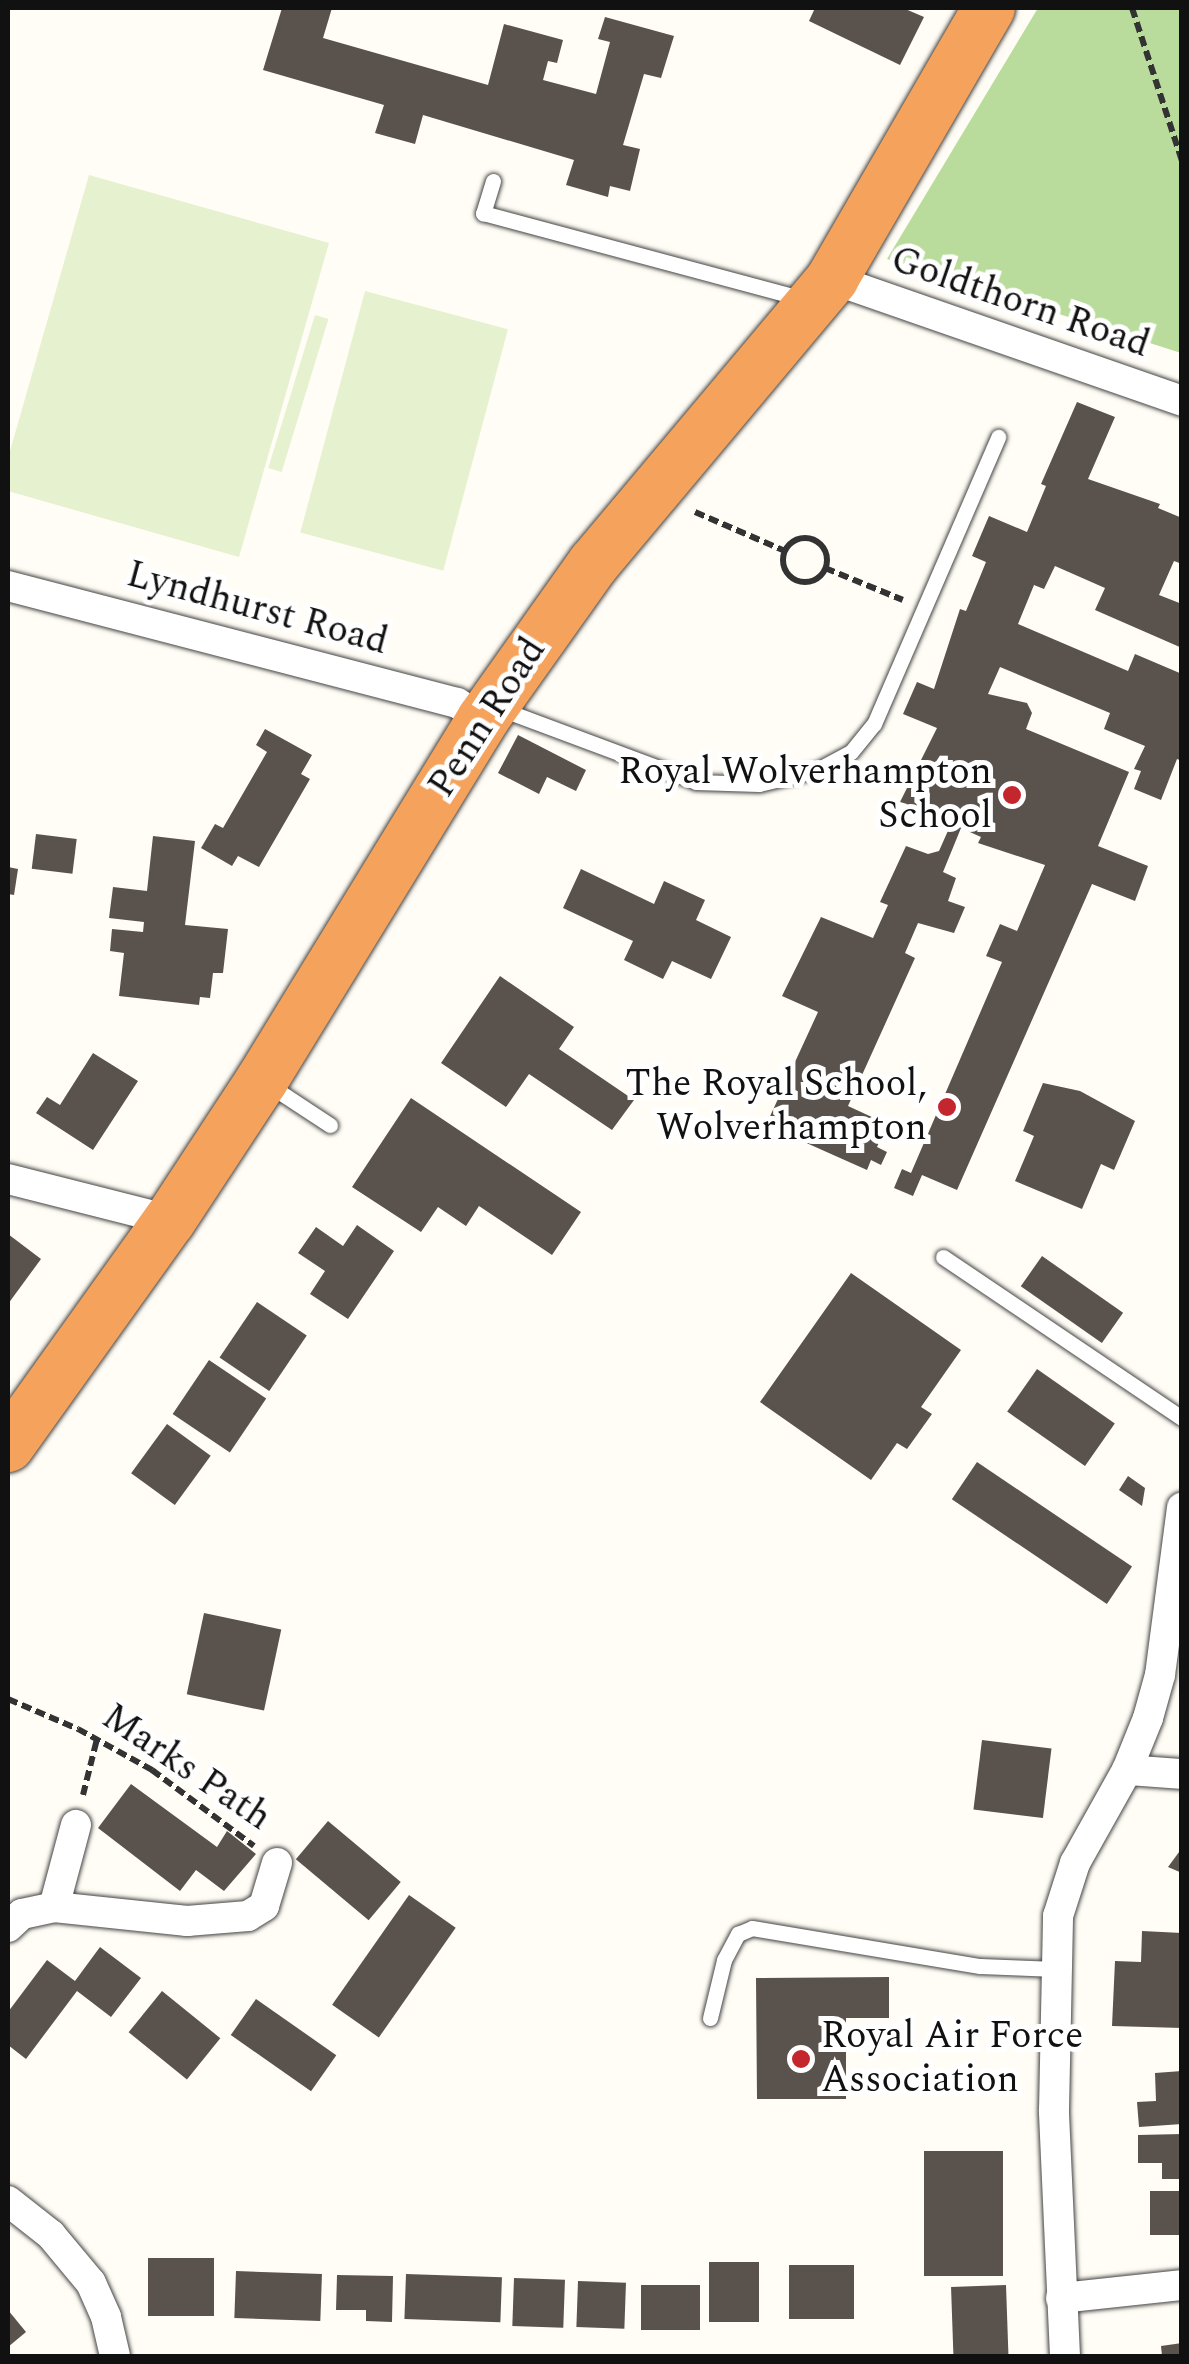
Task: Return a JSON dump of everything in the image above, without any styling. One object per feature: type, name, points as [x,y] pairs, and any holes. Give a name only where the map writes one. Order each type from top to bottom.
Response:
[{"type":"highway","name":"Penn Road","points":[[8,1446],[170,1220],[262,1080],[488,712],[594,563],[822,290],[988,8]]},
{"type":"street","name":"Goldthorn Road","points":[[822,290],[1182,402]]},
{"type":"street","name":"Lyndhurst Road","points":[[8,586],[488,712]]},
{"type":"street","points":[[8,1179],[170,1220]]},
{"type":"street","points":[[1065,2356],[1054,2110],[1058,1916],[1075,1863],[1127,1770],[1160,1675],[1182,1507]]},
{"type":"street","points":[[1127,1770],[1182,1774]]},
{"type":"street","points":[[54,1907],[76,1826]]},
{"type":"street","points":[[8,1927],[22,1914],[54,1907],[187,1921],[248,1916],[264,1906],[277,1863]]},
{"type":"street","points":[[8,2200],[52,2235],[91,2283],[106,2317],[115,2356]]},
{"type":"street","points":[[1061,2298],[1182,2285]]},
{"type":"lane","points":[[493,181],[484,212],[822,290]]},
{"type":"lane","points":[[488,712],[696,782],[759,784],[817,770],[851,752],[874,724],[998,437]]},
{"type":"lane","points":[[262,1080],[330,1125]]},
{"type":"lane","points":[[942,1257],[1182,1418]]},
{"type":"lane","points":[[710,2018],[724,1960],[738,1934],[752,1928],[980,1966],[1056,1969]]},
{"type":"path","points":[[1132,8],[1182,161]]},
{"type":"path","points":[[652,492],[785,552]]},
{"type":"path","points":[[798,539],[813,539],[827,554],[826,568],[816,578],[796,580],[785,570],[785,552],[798,539]]},
{"type":"path","points":[[826,568],[924,608]]},
{"type":"path","name":"Marks Path","points":[[8,1699],[97,1739],[152,1770],[277,1863]]},
{"type":"path","points":[[76,1826],[97,1739]]},
{"type":"green space","points":[[1038,8],[1181,8],[1181,353],[887,259]]},
{"type":"green space","points":[[89,175],[329,243],[239,557],[8,491],[8,458]]},
{"type":"green space","points":[[365,291],[508,329],[443,571],[300,532]]},
{"type":"green space","points":[[315,315],[328,319],[282,472],[268,468]]},
{"type":"building","points":[[282,8],[332,8],[323,38],[488,85],[504,24],[563,40],[557,63],[548,61],[543,80],[596,94],[610,42],[598,39],[605,17],[674,36],[661,78],[644,74],[623,145],[640,149],[630,191],[610,186],[608,197],[566,185],[574,160],[423,115],[415,144],[375,133],[384,105],[263,70]]},
{"type":"building","points":[[815,8],[903,8],[924,17],[900,65],[809,21]]},
{"type":"building","name":"Royal Wolverhampton School","points":[[1077,402],[1115,417],[1088,479],[1160,504],[1158,508],[1182,518],[1182,564],[1174,561],[1159,595],[1182,604],[1182,648],[1095,610],[1105,588],[1055,566],[1044,589],[1034,585],[1018,624],[1128,671],[1135,654],[1182,674],[1182,761],[1177,759],[1161,800],[1134,789],[1141,771],[1134,769],[1145,746],[1104,729],[1110,713],[1000,667],[988,694],[1027,703],[1032,713],[1026,729],[1129,772],[1098,846],[1148,866],[1135,901],[1092,884],[957,1190],[922,1175],[913,1196],[894,1188],[902,1169],[911,1173],[1002,962],[986,956],[1000,924],[1017,931],[1045,865],[978,843],[981,837],[961,828],[943,872],[956,878],[948,901],[965,907],[954,933],[918,923],[905,953],[915,958],[848,1106],[887,1124],[877,1147],[887,1152],[881,1165],[871,1160],[867,1170],[766,1125],[818,1012],[782,996],[821,917],[873,938],[888,905],[880,902],[906,846],[928,854],[939,851],[951,824],[937,819],[935,824],[904,811],[907,804],[900,802],[937,728],[903,714],[917,682],[934,689],[960,609],[966,611],[986,562],[972,556],[989,516],[1027,532],[1046,486],[1041,484]]},
{"type":"building","points":[[265,729],[312,755],[301,774],[310,779],[259,867],[238,856],[232,866],[201,848],[215,824],[223,828],[267,752],[256,745]]},
{"type":"building","points":[[518,735],[586,770],[576,791],[547,777],[539,794],[498,773]]},
{"type":"building","points":[[36,834],[77,839],[72,874],[32,869]]},
{"type":"building","points":[[153,836],[195,841],[185,925],[228,929],[223,973],[213,973],[210,998],[200,997],[199,1005],[119,996],[124,953],[110,951],[112,929],[143,932],[144,922],[109,918],[113,887],[147,891]]},
{"type":"building","points":[[8,867],[18,869],[14,895],[8,894]]},
{"type":"building","points":[[581,869],[654,904],[664,881],[705,900],[696,920],[731,937],[711,979],[672,961],[663,979],[624,960],[633,941],[563,908]]},
{"type":"building","points":[[500,976],[574,1027],[559,1049],[634,1100],[612,1130],[529,1074],[506,1107],[441,1063]]},
{"type":"building","points":[[93,1053],[138,1081],[93,1150],[36,1113],[47,1097],[60,1105]]},
{"type":"building","points":[[1043,1083],[1080,1091],[1135,1121],[1114,1170],[1101,1164],[1082,1209],[1015,1181],[1034,1136],[1023,1131]]},
{"type":"building","points":[[411,1098],[581,1212],[552,1255],[479,1206],[466,1226],[438,1207],[421,1232],[352,1187]]},
{"type":"building","points":[[357,1225],[394,1251],[348,1319],[310,1294],[325,1271],[298,1253],[316,1227],[343,1246]]},
{"type":"building","points":[[8,1234],[41,1259],[8,1304]]},
{"type":"building","points":[[1042,1256],[1123,1313],[1102,1343],[1021,1286]]},
{"type":"building","points":[[851,1273],[961,1350],[921,1407],[932,1414],[907,1449],[897,1443],[871,1480],[760,1402]]},
{"type":"building","points":[[257,1302],[307,1336],[269,1391],[220,1358]]},
{"type":"building","points":[[209,1360],[266,1399],[230,1452],[173,1414]]},
{"type":"building","points":[[1037,1369],[1115,1423],[1085,1466],[1007,1412]]},
{"type":"building","points":[[167,1424],[211,1456],[175,1505],[131,1473]]},
{"type":"building","points":[[977,1462],[1132,1567],[1107,1604],[952,1499]]},
{"type":"building","points":[[1128,1476],[1145,1488],[1142,1506],[1119,1490]]},
{"type":"building","points":[[204,1613],[281,1629],[264,1711],[187,1694]]},
{"type":"building","points":[[982,1740],[1051,1749],[1043,1818],[973,1809]]},
{"type":"building","points":[[131,1784],[217,1847],[227,1831],[256,1854],[224,1891],[196,1870],[180,1891],[98,1828]]},
{"type":"building","points":[[328,1821],[401,1882],[369,1920],[296,1859]]},
{"type":"building","points":[[1182,1848],[1182,1873],[1168,1867]]},
{"type":"building","points":[[409,1895],[456,1928],[379,2037],[332,2005]]},
{"type":"building","points":[[1142,1931],[1182,1933],[1182,2028],[1112,2026],[1115,1961],[1141,1962]]},
{"type":"building","points":[[100,1947],[141,1978],[111,2017],[77,1991],[26,2059],[8,2045],[8,2012],[47,1960],[75,1981]]},
{"type":"building","name":"Royal Air Force Association","points":[[889,1977],[889,2018],[846,2018],[846,2099],[757,2099],[756,1978]]},
{"type":"building","points":[[162,1991],[220,2038],[187,2079],[129,2032]]},
{"type":"building","points":[[256,1999],[336,2055],[311,2091],[231,2035]]},
{"type":"building","points":[[1182,2071],[1182,2124],[1139,2127],[1137,2102],[1156,2101],[1155,2073]]},
{"type":"building","points":[[1182,2134],[1182,2179],[1162,2179],[1162,2163],[1138,2163],[1138,2135]]},
{"type":"building","points":[[924,2151],[1003,2151],[1003,2276],[924,2276]]},
{"type":"building","points":[[1150,2191],[1182,2191],[1182,2235],[1150,2235]]},
{"type":"building","points":[[148,2258],[214,2258],[214,2316],[148,2316]]},
{"type":"building","points":[[709,2262],[759,2262],[759,2322],[709,2322]]},
{"type":"building","points":[[789,2265],[854,2265],[854,2319],[789,2319]]},
{"type":"building","points":[[236,2271],[322,2274],[320,2321],[234,2318]]},
{"type":"building","points":[[406,2274],[502,2277],[500,2322],[404,2319]]},
{"type":"building","points":[[337,2275],[393,2276],[392,2322],[366,2321],[366,2310],[336,2310]]},
{"type":"building","points":[[514,2278],[565,2280],[563,2328],[512,2326]]},
{"type":"building","points":[[578,2281],[626,2283],[624,2329],[576,2327]]},
{"type":"building","points":[[641,2285],[700,2285],[700,2330],[641,2330]]},
{"type":"building","points":[[1006,2285],[1008,2356],[953,2356],[951,2287]]},
{"type":"building","points":[[8,2310],[26,2332],[8,2347]]},
{"type":"building","points":[[1182,2343],[1182,2356],[1162,2356],[1161,2346]]},
{"type":"place","name":"Royal Wolverhampton School","points":[[1012,795]]},
{"type":"place","name":"The Royal School, Wolverhampton","points":[[947,1107]]},
{"type":"place","name":"Royal Air Force Association","points":[[801,2059]]}]
